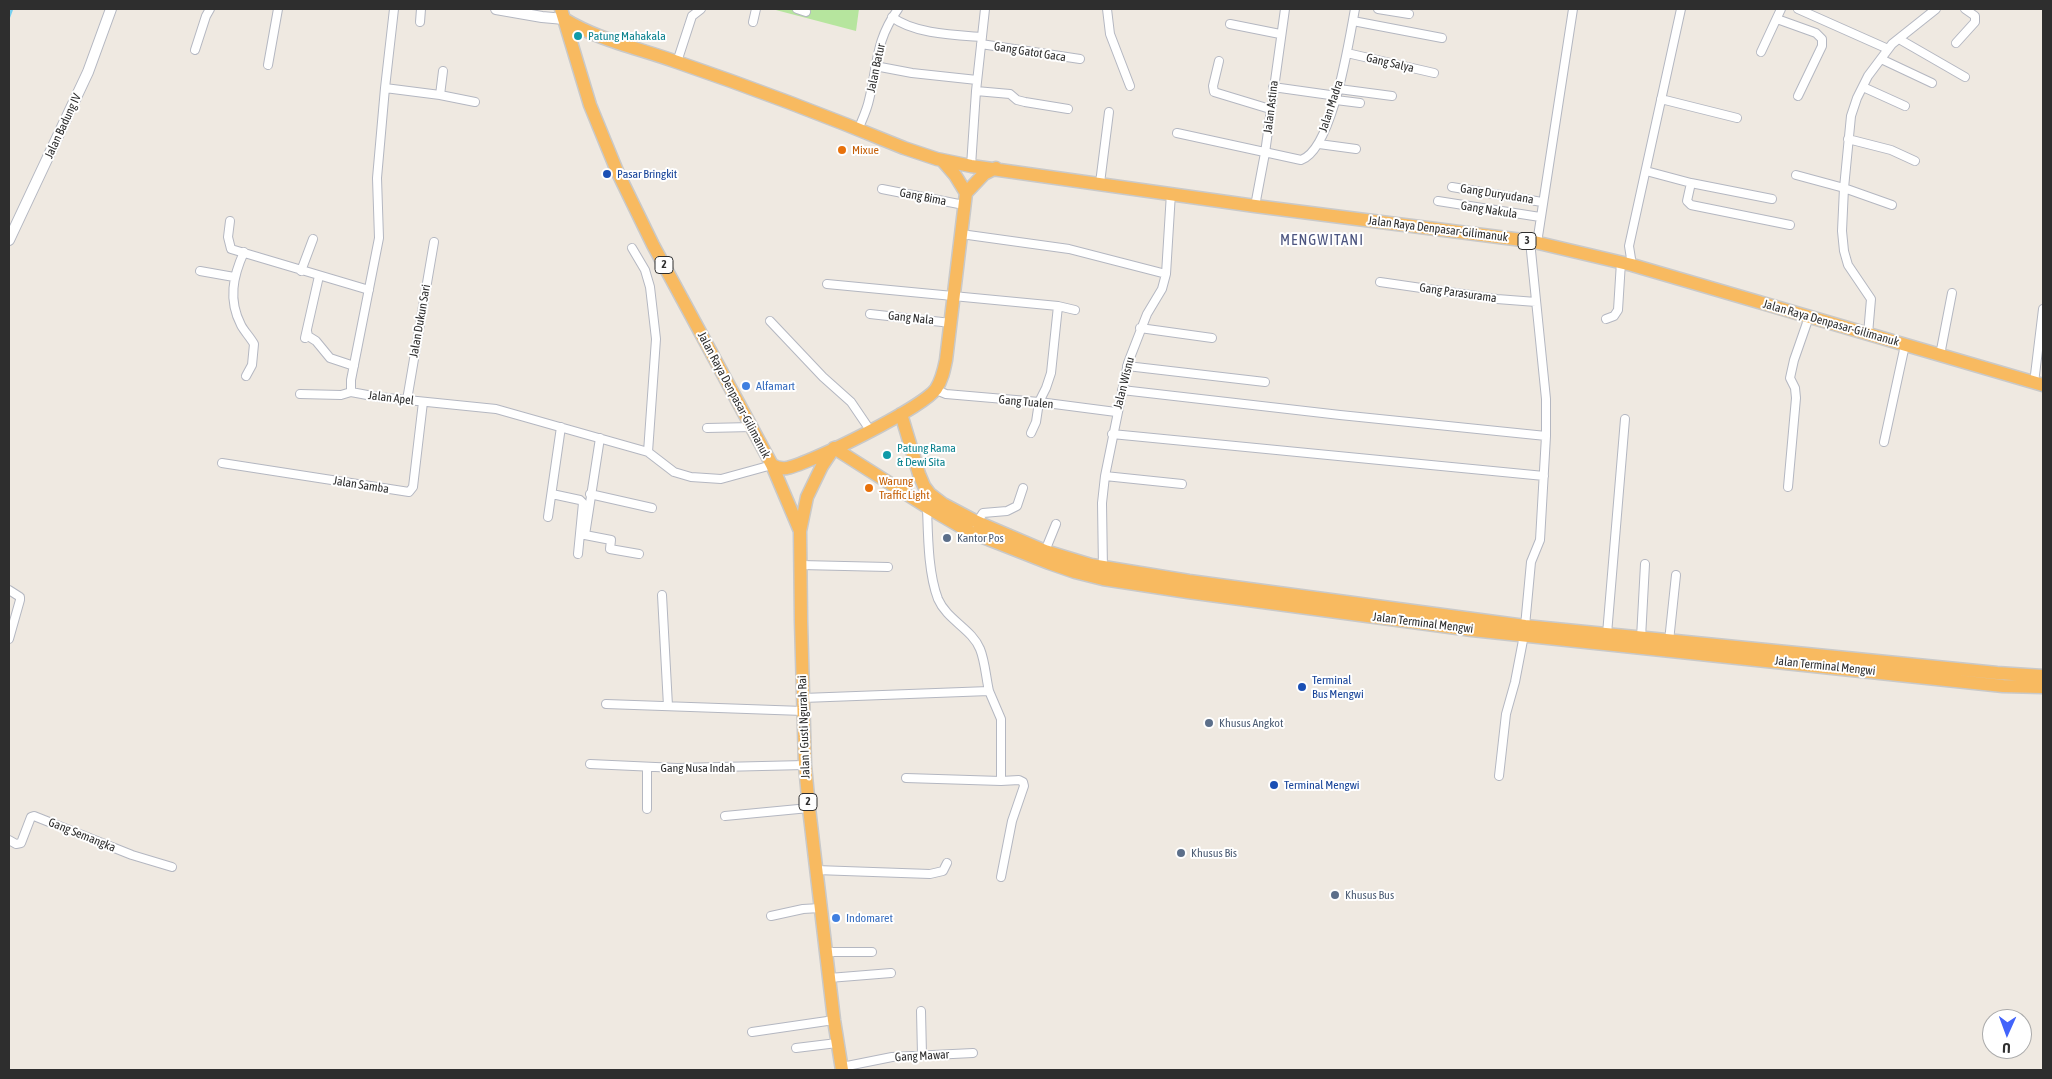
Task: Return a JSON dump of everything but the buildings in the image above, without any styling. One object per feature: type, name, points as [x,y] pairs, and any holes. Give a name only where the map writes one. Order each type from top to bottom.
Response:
[{"type":"highway","name":"Jalan Raya Denpasar-Gilimanuk","points":[[562,14],[585,31],[677,62],[904,148],[942,160],[971,166],[996,168],[1255,206],[1533,242],[1623,263],[2039,384]]},
{"type":"highway","name":"Jalan Raya Denpasar-Gilimanuk","points":[[562,14],[590,105],[617,171],[653,245],[772,465],[782,468],[797,465],[901,414],[922,402],[936,390]]},
{"type":"highway","points":[[574,55],[579,46],[586,40],[606,39]]},
{"type":"highway","points":[[942,160],[955,175],[965,199]]},
{"type":"highway","points":[[936,390],[943,374],[951,323],[957,237],[965,199],[979,178],[996,168]]},
{"type":"highway","name":"Jalan Terminal Mengwi","points":[[901,414],[924,486],[943,504],[974,527],[1033,558],[1076,572],[1103,573],[1342,613],[1823,661],[2043,676]]},
{"type":"highway","name":"Jalan Terminal Mengwi","points":[[834,448],[927,507],[974,527],[1103,573]]},
{"type":"highway","name":"2","points":[[800,531],[807,497],[822,466],[834,448]]},
{"type":"highway","name":"2","points":[[772,465],[800,531]]},
{"type":"highway","name":"Jalan I Gusti Ngurah Rai","points":[[800,531],[805,765],[820,908],[837,1044],[842,1069]]},
{"type":"highway","name":"Jalan Terminal Mengwi","points":[[1525,631],[1606,634],[1823,661],[1994,685],[2043,687]]},
{"type":"street","name":"Jalan Badung IV","points":[[9,240],[88,72],[111,9]]},
{"type":"street","points":[[195,50],[210,9]]},
{"type":"street","points":[[268,65],[278,9]]},
{"type":"street","name":"Jalan Apel","points":[[394,9],[384,88],[377,178],[379,238],[354,366],[351,392],[423,402],[496,409],[648,452],[680,475],[696,478],[721,479],[772,465]]},
{"type":"street","points":[[420,22],[422,9]]},
{"type":"street","points":[[496,9],[542,18],[562,14]]},
{"type":"street","points":[[677,62],[692,16],[701,9]]},
{"type":"street","points":[[753,22],[756,9]]},
{"type":"street","points":[[797,9],[806,12]]},
{"type":"street","name":"Jalan Batur","points":[[858,130],[870,99],[880,42],[898,9]]},
{"type":"street","points":[[971,166],[976,91],[985,9]]},
{"type":"street","points":[[1107,9],[1110,34],[1130,86]]},
{"type":"street","name":"Jalan Astina","points":[[1255,206],[1265,153],[1284,9]]},
{"type":"street","name":"Jalan Madra","points":[[1265,153],[1301,160],[1307,158],[1319,144],[1337,95],[1356,9]]},
{"type":"street","points":[[1378,9],[1408,14]]},
{"type":"street","points":[[1499,776],[1506,714],[1515,682],[1525,631],[1531,562],[1540,540],[1546,436],[1546,399],[1536,302],[1533,242],[1540,217],[1573,9]]},
{"type":"street","points":[[1606,319],[1614,316],[1618,310],[1623,263],[1629,246],[1681,9]]},
{"type":"street","points":[[1761,52],[1781,9]]},
{"type":"street","points":[[1798,9],[1888,49]]},
{"type":"street","points":[[1868,334],[1872,299],[1848,265],[1844,251],[1842,231],[1848,139],[1854,105],[1868,76],[1888,49],[1936,9]]},
{"type":"street","points":[[1956,43],[1975,22],[1975,16],[1965,9]]},
{"type":"street","name":"Gang Gatot Gaca","points":[[892,17],[901,24],[914,28],[1080,59]]},
{"type":"street","points":[[1777,19],[1816,33],[1822,39],[1822,46],[1798,96]]},
{"type":"street","points":[[1353,21],[1442,38]]},
{"type":"street","points":[[1230,24],[1280,34]]},
{"type":"street","points":[[1899,38],[1965,77]]},
{"type":"street","name":"Gang Salya","points":[[1346,53],[1434,73]]},
{"type":"street","points":[[1881,59],[1932,83]]},
{"type":"street","points":[[1218,61],[1213,86],[1214,92],[1270,109]]},
{"type":"street","points":[[875,66],[912,73],[977,80]]},
{"type":"street","points":[[440,95],[443,71]]},
{"type":"street","points":[[1273,87],[1337,95],[1392,96]]},
{"type":"street","points":[[1863,87],[1905,106]]},
{"type":"street","points":[[384,88],[440,95],[475,102]]},
{"type":"street","points":[[976,91],[1010,94],[1017,100],[1068,109]]},
{"type":"street","points":[[1337,95],[1360,103]]},
{"type":"street","points":[[1661,100],[1736,118]]},
{"type":"street","points":[[1100,183],[1109,112]]},
{"type":"street","points":[[1177,133],[1265,153]]},
{"type":"street","points":[[1848,139],[1891,150],[1915,162]]},
{"type":"street","points":[[1319,144],[1356,149]]},
{"type":"street","points":[[1646,171],[1772,199]]},
{"type":"street","points":[[1796,175],[1844,188],[1892,205]]},
{"type":"street","points":[[1691,182],[1687,201],[1691,205],[1790,225]]},
{"type":"street","name":"Gang Duryudana","points":[[1452,187],[1542,202]]},
{"type":"street","name":"Gang Bima","points":[[882,189],[965,199]]},
{"type":"street","name":"Jalan Wisnu","points":[[1103,573],[1102,503],[1112,434],[1127,366],[1140,328],[1162,289],[1166,274],[1171,193]]},
{"type":"street","name":"Gang Nakula","points":[[1438,201],[1540,217]]},
{"type":"street","points":[[230,221],[228,237],[230,248],[369,290]]},
{"type":"street","points":[[957,237],[1069,249],[1166,274]]},
{"type":"street","points":[[301,271],[313,239]]},
{"type":"street","name":"Jalan Dukun Sari","points":[[407,400],[434,242]]},
{"type":"street","points":[[1623,263],[1629,246]]},
{"type":"street","points":[[632,248],[645,270],[650,287],[656,339],[648,452]]},
{"type":"street","points":[[246,376],[252,365],[254,344],[241,326],[234,303],[234,277],[247,254]]},
{"type":"street","points":[[200,271],[234,277]]},
{"type":"street","points":[[319,276],[306,334],[316,341],[330,358],[354,366]]},
{"type":"street","name":"Gang Parasurama","points":[[1380,282],[1497,299],[1536,302]]},
{"type":"street","points":[[827,284],[954,295],[1058,306],[1075,310]]},
{"type":"street","points":[[1940,355],[1952,293]]},
{"type":"street","points":[[1031,433],[1036,422],[1039,402],[1051,373],[1058,306]]},
{"type":"street","points":[[2039,384],[2043,309]]},
{"type":"street","name":"Gang Nala","points":[[870,314],[951,323]]},
{"type":"street","points":[[1788,487],[1796,398],[1795,388],[1790,378],[1794,360],[1809,317]]},
{"type":"street","points":[[770,321],[829,383],[851,402],[870,430]]},
{"type":"street","points":[[1140,328],[1212,338]]},
{"type":"street","points":[[1884,442],[1905,345]]},
{"type":"street","points":[[1127,366],[1265,382]]},
{"type":"street","name":"Gang Tualen","points":[[936,390],[955,395],[1039,402],[1116,412]]},
{"type":"street","points":[[1122,390],[1546,436]]},
{"type":"street","points":[[300,394],[341,395],[351,392]]},
{"type":"street","name":"Jalan Samba","points":[[222,463],[409,492],[413,487],[423,402]]},
{"type":"street","points":[[1606,634],[1625,419]]},
{"type":"street","points":[[548,517],[561,427]]},
{"type":"street","points":[[707,428],[752,427]]},
{"type":"street","points":[[1112,434],[1544,476]]},
{"type":"street","points":[[600,438],[585,535],[611,540],[610,549],[640,554]]},
{"type":"street","points":[[1105,476],[1182,484]]},
{"type":"street","points":[[974,527],[983,513],[1007,511],[1017,506],[1023,488]]},
{"type":"street","points":[[552,494],[580,500],[583,503],[578,554]]},
{"type":"street","points":[[590,494],[652,508]]},
{"type":"street","points":[[927,507],[931,561],[938,599],[944,610],[972,638],[980,649],[989,691],[1001,719],[1001,780]]},
{"type":"street","points":[[1045,551],[1056,524]]},
{"type":"street","points":[[1641,638],[1645,564]]},
{"type":"street","points":[[800,565],[888,567]]},
{"type":"street","points":[[1669,641],[1676,575]]},
{"type":"street","points":[[9,590],[20,597],[20,600],[9,639]]},
{"type":"street","points":[[662,596],[668,706]]},
{"type":"street","points":[[803,698],[989,691]]},
{"type":"street","points":[[606,704],[803,711]]},
{"type":"street","name":"Gang Nusa Indah","points":[[590,764],[647,768],[734,768],[805,765]]},
{"type":"street","points":[[647,768],[647,809]]},
{"type":"street","points":[[906,778],[1019,780],[1023,782],[1024,786],[1012,821],[1001,877]]},
{"type":"street","points":[[725,816],[809,808]]},
{"type":"street","name":"Gang Semangka","points":[[9,840],[16,844],[21,843],[31,818],[34,816],[132,855],[172,867]]},
{"type":"street","points":[[816,870],[930,874],[943,871],[947,863]]},
{"type":"street","points":[[771,916],[803,909],[820,908]]},
{"type":"street","points":[[826,952],[872,952]]},
{"type":"street","points":[[829,978],[891,973]]},
{"type":"street","points":[[921,1011],[922,1054]]},
{"type":"street","points":[[752,1032],[834,1020]]},
{"type":"street","points":[[796,1048],[837,1044]]},
{"type":"street","name":"Gang Mawar","points":[[842,1069],[892,1056],[973,1053]]},
{"type":"green space","points":[[772,9],[859,9],[856,31]]},
{"type":"waterway","points":[[9,17],[12,9]]},
{"type":"place","name":"Patung Mahakala","points":[[578,36]]},
{"type":"place","name":"Mixue","points":[[842,150]]},
{"type":"place","name":"Pasar Bringkit","points":[[607,174]]},
{"type":"place","name":"Alfamart","points":[[746,386]]},
{"type":"place","name":"Patung Rama & Dewi Sita","points":[[887,455]]},
{"type":"place","name":"Warung Traffic Light","points":[[869,488]]},
{"type":"place","name":"Kantor Pos","points":[[947,538]]},
{"type":"place","name":"Terminal Bus Mengwi","points":[[1302,687]]},
{"type":"place","name":"Khusus Angkot","points":[[1209,723]]},
{"type":"place","name":"Terminal Mengwi","points":[[1274,785]]},
{"type":"place","name":"Khusus Bis","points":[[1181,853]]},
{"type":"place","name":"Khusus Bus","points":[[1335,895]]},
{"type":"place","name":"Indomaret","points":[[836,918]]},
{"type":"district","name":"MENGWITANI","points":[[1322,240]]}]
